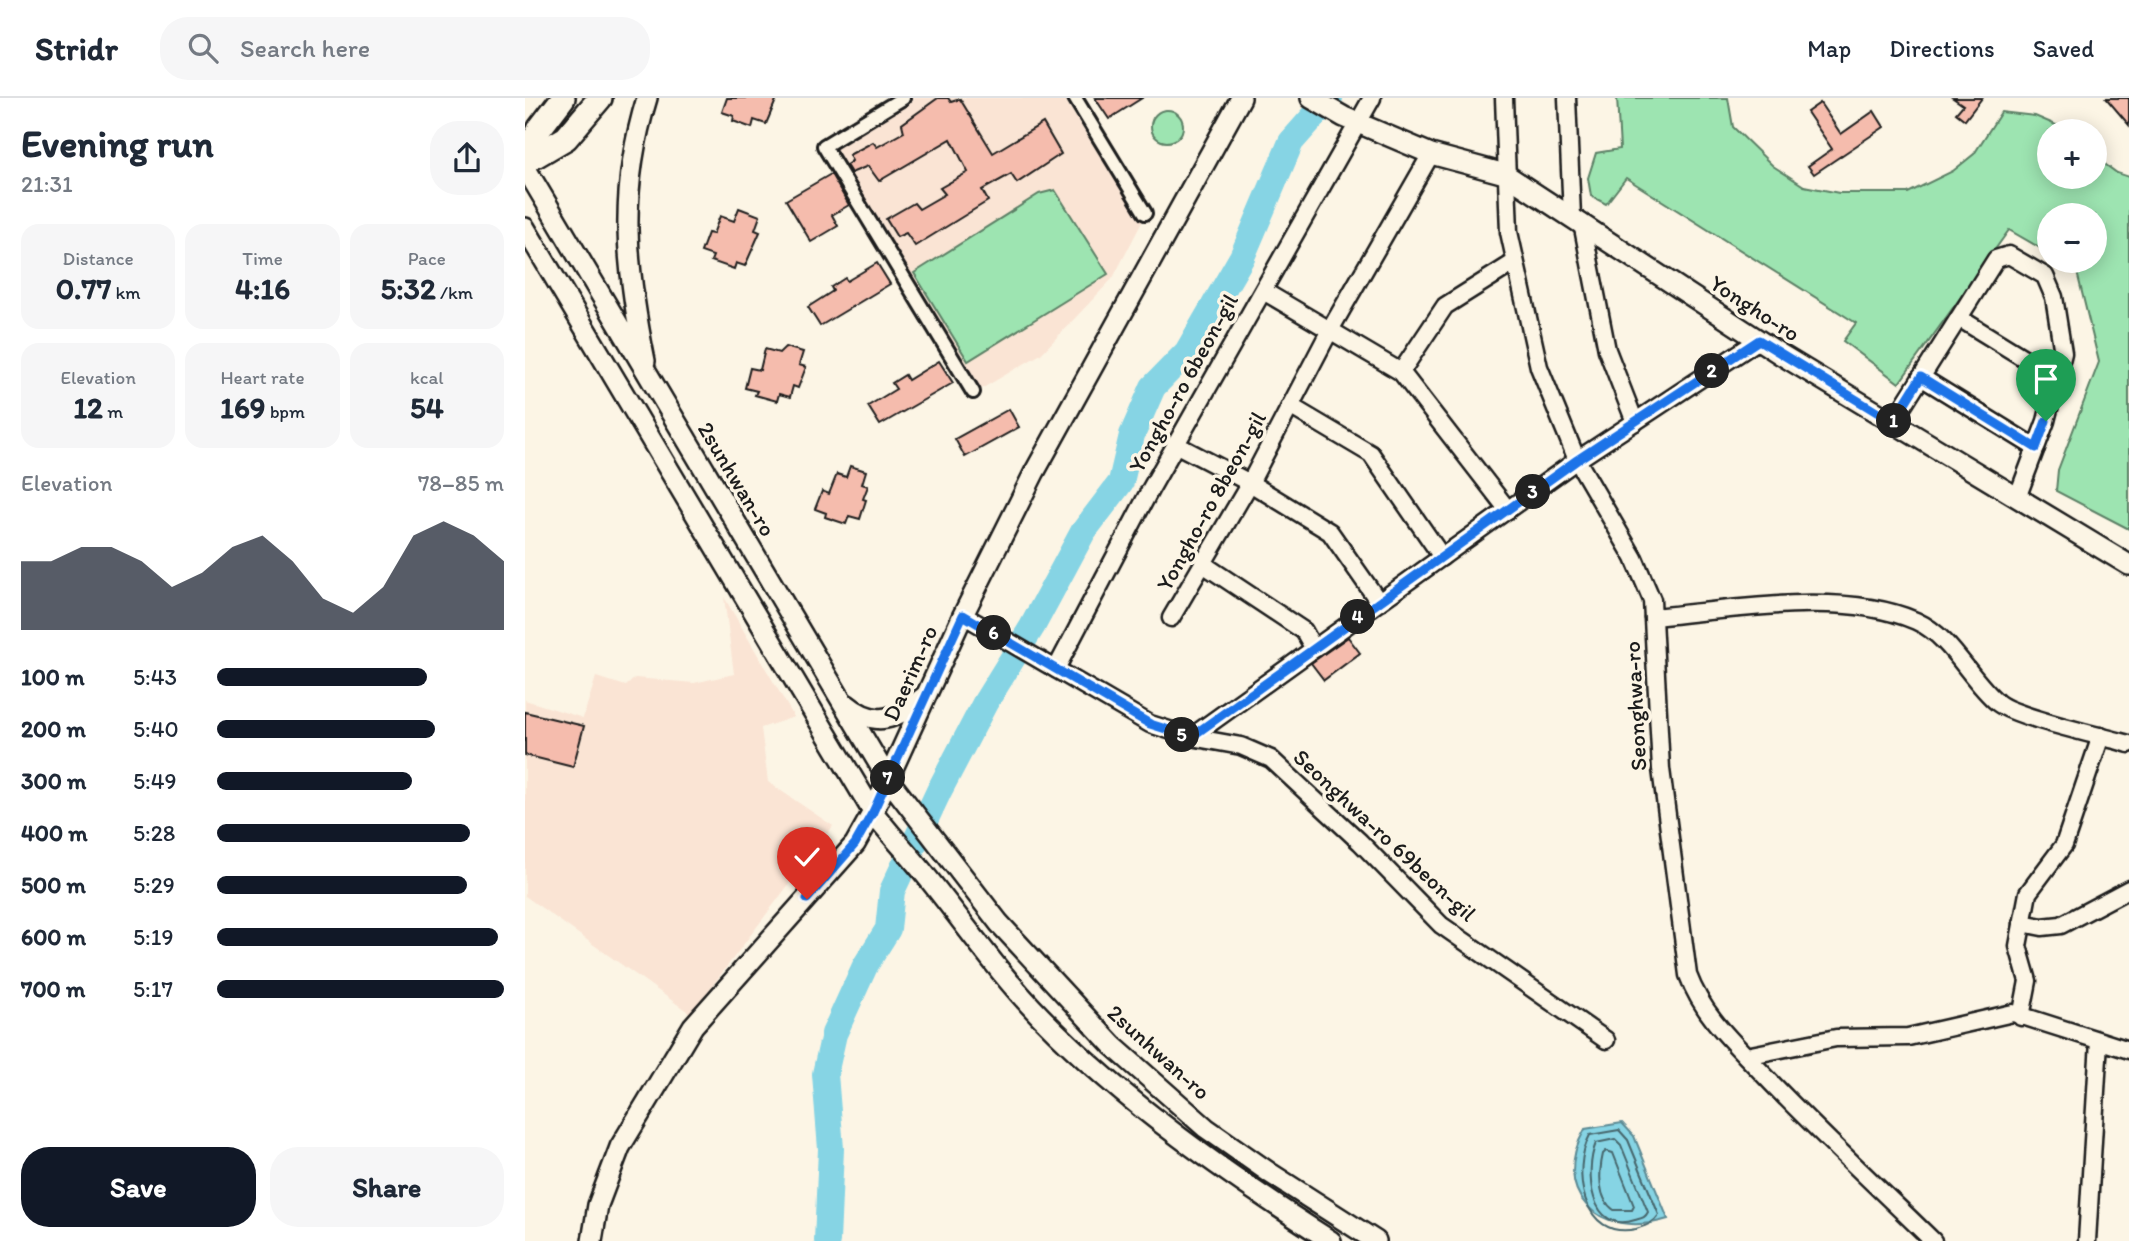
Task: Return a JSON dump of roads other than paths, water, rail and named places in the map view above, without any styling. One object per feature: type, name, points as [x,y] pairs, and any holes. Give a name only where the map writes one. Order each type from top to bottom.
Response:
[{"type":"main road","points":[[525,163],[540,128],[563,98]]},
{"type":"main road","points":[[525,163],[566,138],[600,98]]},
{"type":"street","points":[[647,98],[630,177],[627,236],[630,287],[649,380]]},
{"type":"street","points":[[903,98],[824,146],[974,392]]},
{"type":"street","points":[[1075,98],[1145,213]]},
{"type":"street","name":"Daerim-ro","points":[[592,1241],[598,1205],[620,1147],[693,1026],[743,966],[850,851],[873,812],[963,615],[1034,473],[1241,98]]},
{"type":"street","name":"Yongho-ro","points":[[1311,98],[1351,120],[1431,154],[1505,174],[1759,340],[2129,565]]},
{"type":"street","name":"Yongho-ro 6beon-gil","points":[[1056,669],[1351,120],[1371,98]]},
{"type":"street","name":"Seonghwa-ro","points":[[1504,98],[1509,232],[1539,367],[1577,460],[1634,558],[1652,600],[1661,769],[1688,975],[1697,999],[1746,1056],[1933,1241]]},
{"type":"street","points":[[1567,98],[1577,220],[1607,350],[1635,422]]},
{"type":"street","name":"Yongho-ro 8beon-gil","points":[[1171,618],[1250,484],[1330,330],[1431,154]]},
{"type":"street","name":"2sunhwan-ro","points":[[525,163],[649,380],[888,779],[1007,932],[1064,996],[1144,1074],[1206,1128],[1376,1241]]},
{"type":"street","points":[[525,228],[873,812],[892,837],[928,878],[974,940],[1040,1016],[1093,1067],[1191,1146],[1255,1193],[1331,1241]]},
{"type":"street","points":[[1893,422],[1996,259],[2002,254],[2009,255],[2045,276],[2054,297],[2063,352],[2058,379],[2017,498]]},
{"type":"street","points":[[1401,372],[1445,306],[1515,262]]},
{"type":"street","points":[[1265,292],[1401,372],[1508,510]]},
{"type":"street","points":[[1959,318],[2058,379]]},
{"type":"street","points":[[1191,737],[1577,460],[1759,340]]},
{"type":"street","points":[[1921,377],[2036,448]]},
{"type":"street","name":"Yongho-ro 8beon-gil","points":[[1290,406],[1371,454],[1442,557]]},
{"type":"street","points":[[1175,444],[1250,484],[1330,532],[1379,602]]},
{"type":"street","points":[[1203,564],[1304,631],[1314,649]]},
{"type":"street","points":[[1653,617],[1800,604],[1829,604],[1885,612],[1916,621],[1932,631],[2000,705],[2129,744]]},
{"type":"street","name":"Seonghwa-ro 69beon-gil","points":[[963,615],[1150,724],[1191,737],[1241,746],[1271,759],[1360,842],[1441,925],[1606,1040]]},
{"type":"street","points":[[842,701],[865,717],[880,719],[902,713],[927,694]]},
{"type":"street","points":[[2021,1017],[2028,981],[2018,946],[2028,893],[2064,845],[2101,736]]},
{"type":"street","points":[[2022,923],[2042,927],[2061,925],[2129,889]]},
{"type":"street","points":[[1746,1056],[1836,1038],[1908,1037],[2013,1013],[2129,1050]]},
{"type":"street","points":[[2087,1241],[2099,1041]]},
{"type":"water","points":[[1622,1123],[1634,1136],[1668,1219],[1642,1224],[1620,1223],[1601,1216],[1586,1205],[1577,1190],[1573,1172],[1576,1151],[1585,1129]]},
{"type":"waterway","points":[[827,1241],[831,1149],[825,1074],[834,1034],[865,966],[888,929],[892,891],[939,791],[985,703],[1032,627],[1083,532],[1121,482],[1132,435],[1153,387],[1187,352],[1242,257],[1291,142],[1330,98]]}]
